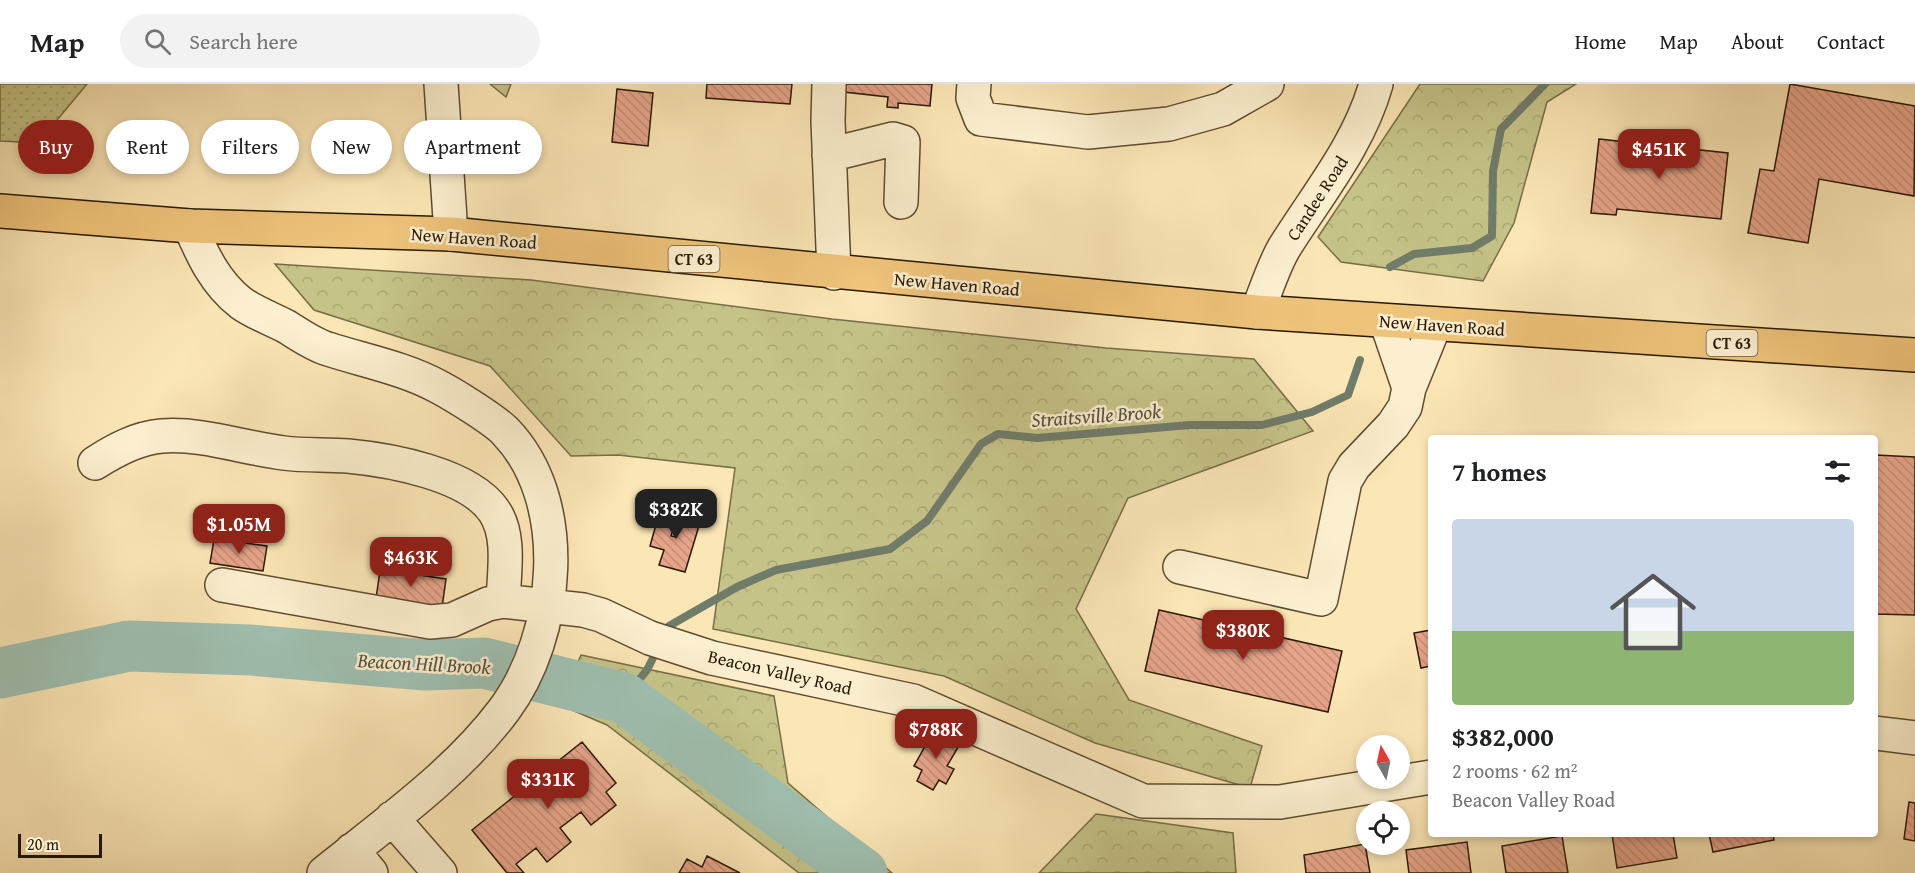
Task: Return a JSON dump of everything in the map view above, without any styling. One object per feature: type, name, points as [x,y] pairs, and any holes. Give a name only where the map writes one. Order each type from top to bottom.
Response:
[{"type":"main road","name":"New Haven Road","points":[[0,211],[190,226],[451,234],[834,273],[1257,312],[1915,355]]},
{"type":"street","points":[[441,84],[451,234]]},
{"type":"street","points":[[829,84],[829,154],[834,273]]},
{"type":"street","points":[[974,84],[973,98],[981,118],[1088,132],[1169,124],[1223,109],[1267,84]]},
{"type":"street","name":"Candee Road","points":[[1257,312],[1283,251],[1340,164],[1371,104],[1376,84]]},
{"type":"street","points":[[829,154],[893,139],[903,142],[901,202]]},
{"type":"street","points":[[190,226],[208,266],[241,302],[325,348],[382,364],[439,387],[505,430],[530,467],[543,496],[551,566],[547,605],[537,652],[506,708],[452,766],[392,818],[362,862],[324,873]]},
{"type":"street","points":[[1386,321],[1409,388]]},
{"type":"street","points":[[1180,567],[1321,598],[1345,481],[1354,466],[1393,424],[1405,407],[1409,388],[1435,324]]},
{"type":"street","points":[[95,463],[120,447],[159,436],[186,436],[284,453],[350,456],[382,461],[449,479],[480,495],[498,519],[504,544],[503,601],[488,604],[452,620],[430,622],[222,585]]},
{"type":"street","name":"Beacon Valley Road","points":[[503,601],[547,605],[601,615],[661,642],[712,658],[913,701],[1143,801],[1280,802],[1428,777]]},
{"type":"street","points":[[1878,733],[1915,738]]},
{"type":"street","points":[[392,818],[440,873]]},
{"type":"green space","points":[[0,84],[87,84],[57,120],[18,120],[18,142],[0,141]]},
{"type":"green space","points":[[490,84],[511,84],[506,97]]},
{"type":"green space","points":[[1420,84],[1576,84],[1547,102],[1514,223],[1483,281],[1341,262],[1318,237]]},
{"type":"green space","points":[[275,264],[531,280],[832,319],[1106,348],[1254,359],[1313,431],[1128,498],[1076,609],[1129,700],[1262,746],[1250,788],[1095,743],[944,676],[713,629],[735,468],[618,455],[571,456],[490,366],[314,310]]},
{"type":"green space","points":[[581,655],[774,696],[788,783],[892,873],[799,873],[607,725],[558,704]]},
{"type":"green space","points":[[1096,814],[1233,833],[1236,873],[1039,873]]},
{"type":"building","points":[[707,84],[792,84],[790,104],[706,98]]},
{"type":"building","points":[[845,84],[932,84],[930,106],[898,103],[898,108],[887,107],[888,97],[844,92]]},
{"type":"building","points":[[1790,84],[1915,106],[1914,196],[1819,179],[1808,243],[1748,233],[1760,169],[1774,171]]},
{"type":"building","points":[[617,89],[653,93],[648,146],[612,142]]},
{"type":"building","points":[[1599,139],[1728,153],[1721,219],[1617,209],[1616,215],[1591,213]]},
{"type":"building","points":[[1878,455],[1915,457],[1915,615],[1878,614]]},
{"type":"building","points":[[684,511],[702,516],[685,572],[659,565],[664,550],[650,546],[659,514],[676,519],[671,536],[676,537]]},
{"type":"building","points":[[214,539],[267,546],[263,571],[210,563]]},
{"type":"building","points":[[381,564],[390,565],[389,571],[412,574],[412,568],[420,570],[420,575],[446,579],[442,608],[376,598]]},
{"type":"building","points":[[1159,610],[1342,651],[1328,712],[1145,671]]},
{"type":"building","points":[[1428,631],[1428,667],[1421,668],[1414,633]]},
{"type":"building","points":[[934,730],[960,744],[947,766],[954,769],[946,784],[939,780],[933,790],[917,781],[922,770],[914,766]]},
{"type":"building","points":[[582,742],[616,783],[606,792],[616,805],[591,825],[581,812],[560,828],[571,842],[547,862],[536,848],[516,864],[524,873],[507,873],[472,830]]},
{"type":"building","points":[[1909,802],[1915,803],[1915,841],[1904,839]]},
{"type":"building","points":[[1562,837],[1568,873],[1506,873],[1502,846]]},
{"type":"building","points":[[1612,837],[1674,837],[1677,858],[1617,868]]},
{"type":"building","points":[[1710,837],[1774,837],[1774,840],[1713,852]]},
{"type":"building","points":[[1467,842],[1471,873],[1409,873],[1407,855],[1410,855],[1410,849]]},
{"type":"building","points":[[1356,846],[1356,855],[1367,855],[1370,873],[1306,873],[1304,855]]},
{"type":"building","points":[[707,856],[740,873],[679,873],[687,859],[702,867]]},
{"type":"waterway","name":"Straitsville Brook","points":[[1390,267],[1414,254],[1472,248],[1492,236],[1493,171],[1501,129],[1545,84]]},
{"type":"waterway","name":"Straitsville Brook","points":[[664,636],[669,626],[737,587],[776,570],[890,549],[927,521],[981,444],[998,434],[1037,438],[1190,425],[1262,425],[1312,412],[1348,395],[1360,360]]},
{"type":"waterway","name":"Beacon Hill Brook","points":[[0,673],[129,646],[250,650],[425,665],[484,663],[624,698],[862,873]]},
{"type":"waterway","name":"Straitsville Brook","points":[[624,698],[647,670],[658,648]]}]
